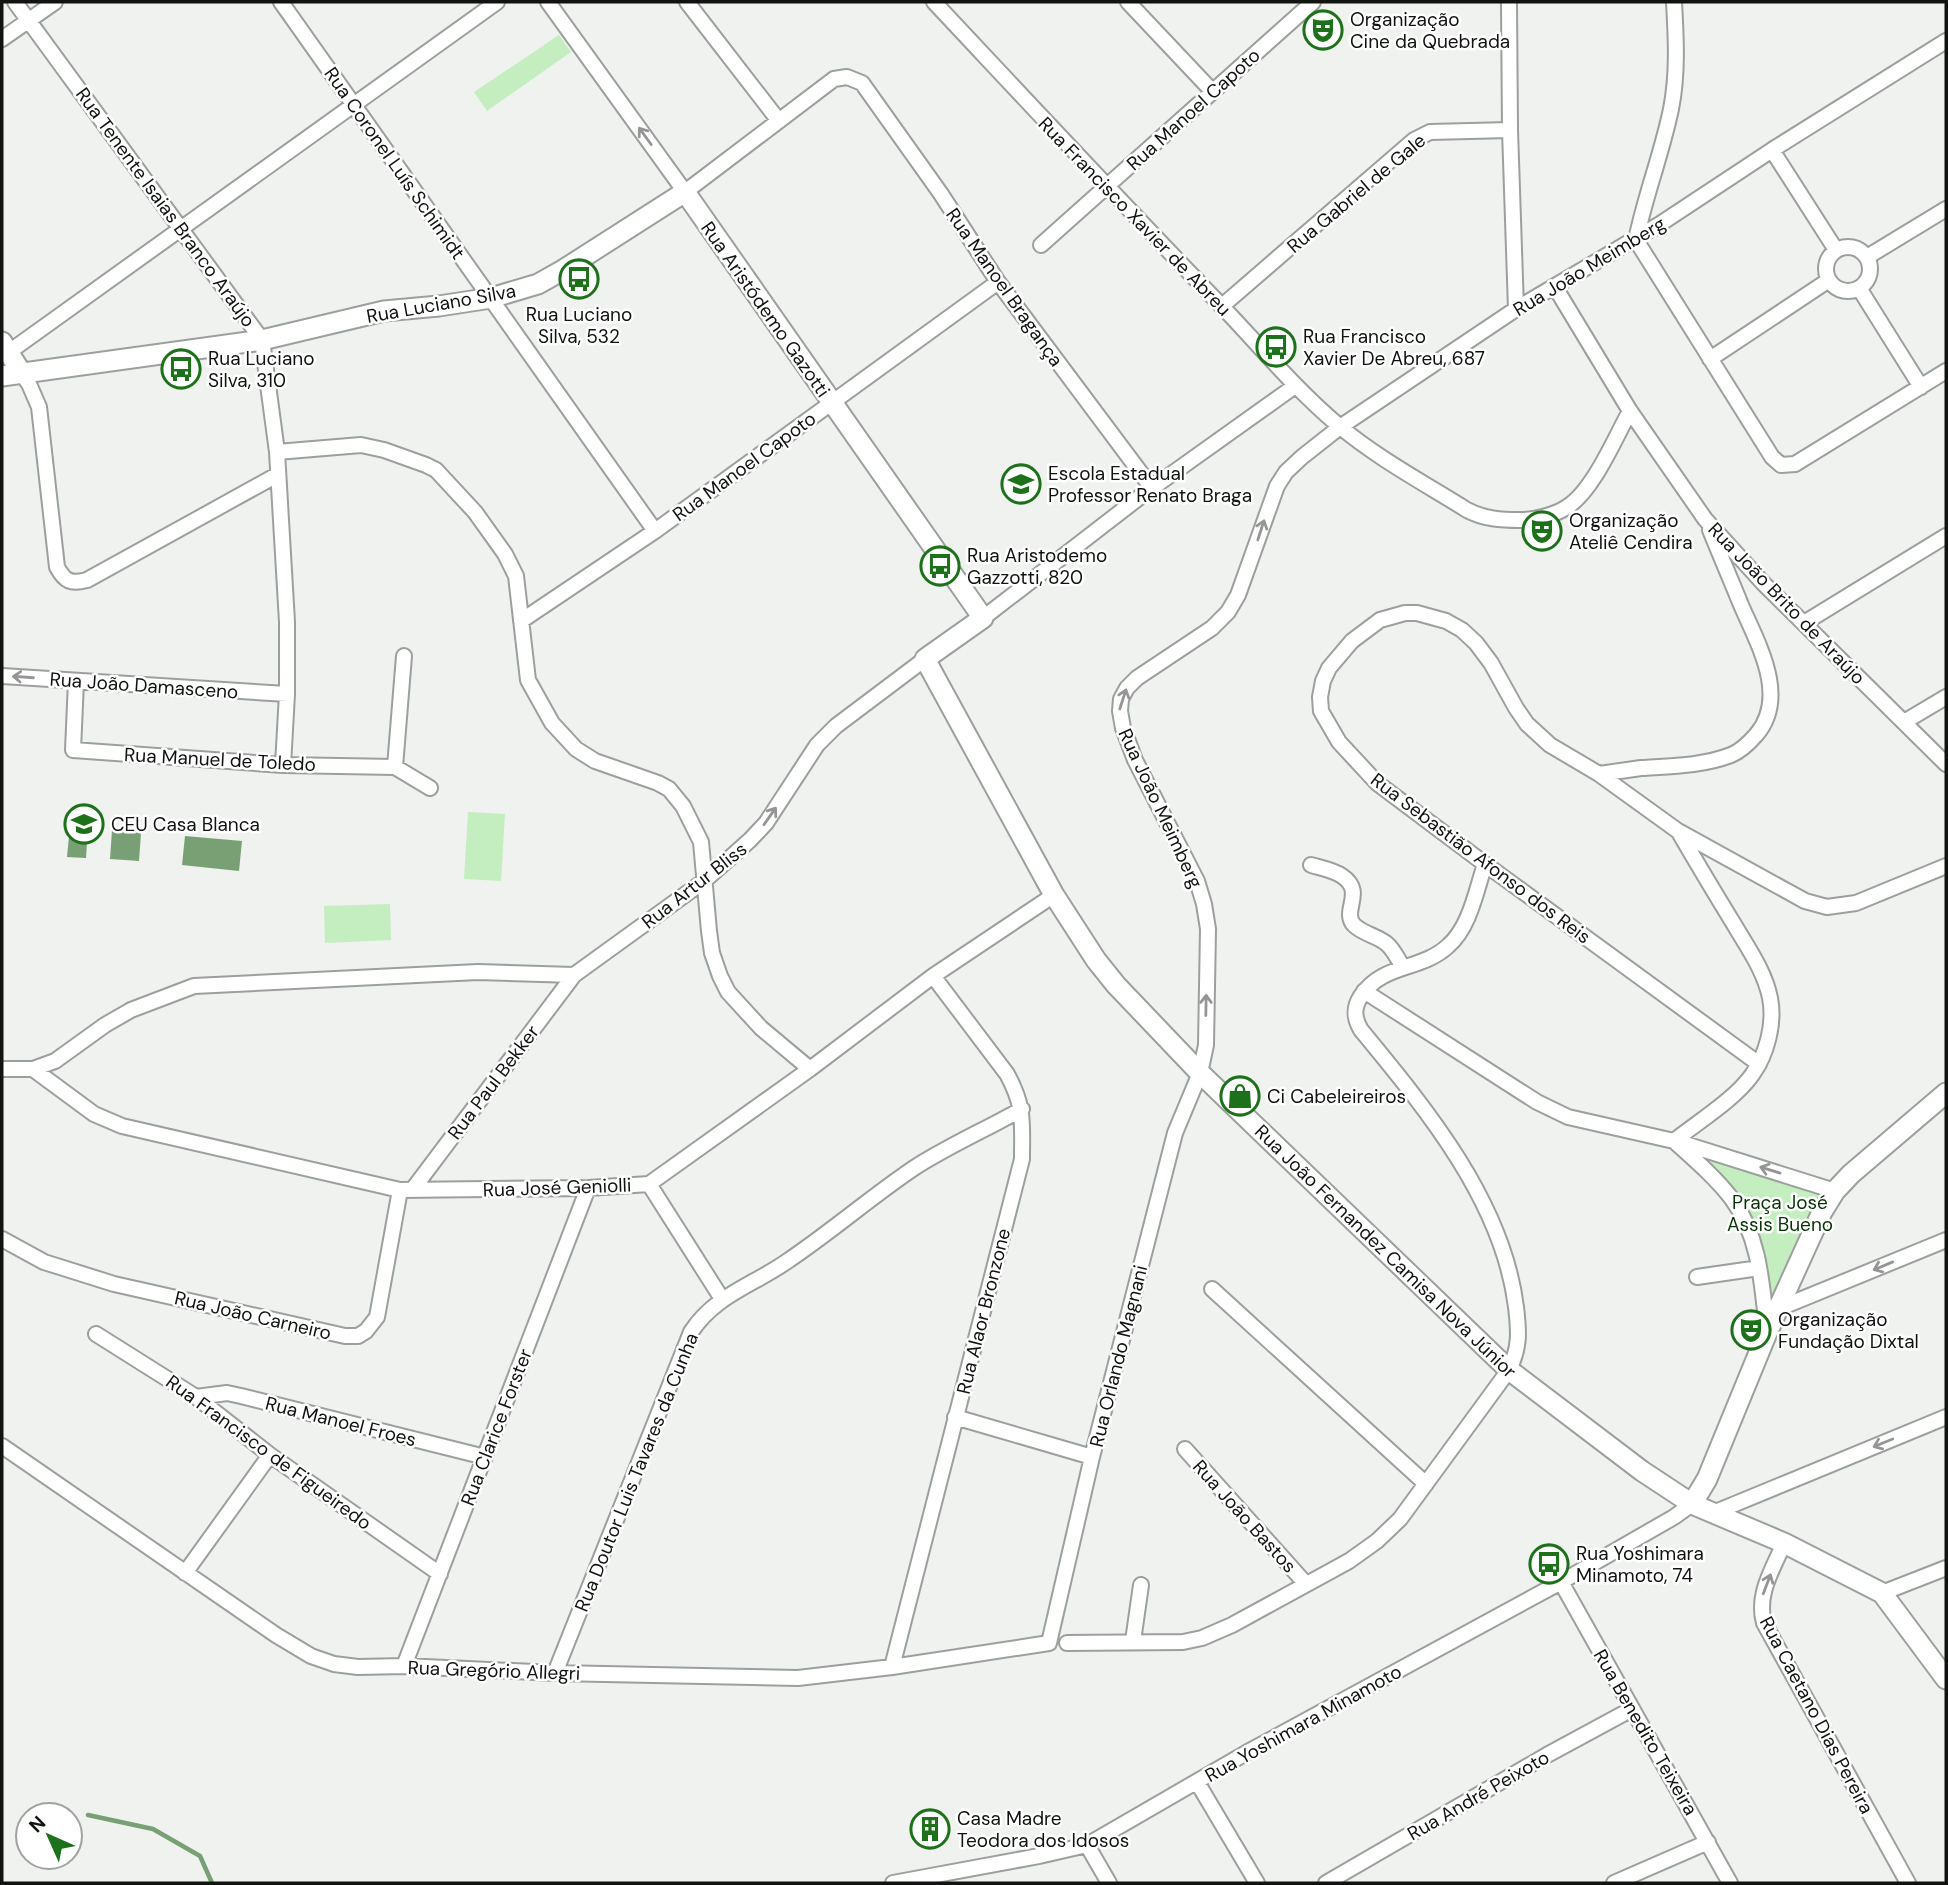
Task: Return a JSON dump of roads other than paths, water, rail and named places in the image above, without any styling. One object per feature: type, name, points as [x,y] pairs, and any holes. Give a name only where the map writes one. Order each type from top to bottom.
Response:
[{"type":"street","name":"Rua Tenente Isaias Branco Araújo","points":[[15,2],[262,340],[277,452],[287,622],[283,765]]},
{"type":"street","points":[[2,39],[55,2]]},
{"type":"street","name":"Rua Coronel Luís Schimidt","points":[[281,2],[655,531]]},
{"type":"street","points":[[278,475],[87,580],[76,583],[64,579],[57,567],[39,407],[29,384],[12,374],[4,350],[182,229],[497,2]]},
{"type":"street","name":"Rua Aristódemo Gazotti","points":[[548,2],[685,192],[983,618]]},
{"type":"street","points":[[687,2],[779,121]]},
{"type":"street","name":"Rua Francisco Xavier de Abreu","points":[[934,2],[1295,386],[1340,427],[1379,455],[1478,516],[1528,520],[1553,514],[1567,507],[1582,494],[1630,411]]},
{"type":"street","points":[[1128,2],[1213,92]]},
{"type":"street","name":"Rua Manoel Capoto","points":[[1041,245],[1312,2]]},
{"type":"street","points":[[1508,2],[1516,309]]},
{"type":"street","points":[[1674,2],[1675,82],[1671,111],[1636,240],[1772,457],[1781,465],[1796,464],[1946,372]]},
{"type":"street","name":"Rua João Meimberg","points":[[1200,1073],[1206,1045],[1208,929],[1204,904],[1197,881],[1135,760],[1123,728],[1121,699],[1127,688],[1137,678],[1212,628],[1228,612],[1241,586],[1277,486],[1286,472],[1302,457],[1340,427],[1516,309],[1636,240],[1772,150],[1946,41]]},
{"type":"street","name":"Rua Luciano Silva","points":[[12,374],[262,340],[384,312],[491,298],[538,284],[685,192],[834,79],[847,77],[862,83]]},
{"type":"street","name":"Rua Manoel Bragança","points":[[862,83],[941,194],[998,282],[1152,488]]},
{"type":"street","name":"Rua Gabriel de Gale","points":[[1222,306],[1414,140],[1430,132],[1446,130],[1510,130]]},
{"type":"street","points":[[1772,150],[1836,250]]},
{"type":"street","points":[[1867,257],[1946,209]]},
{"type":"street","points":[[1853,247],[1867,257],[1869,274],[1859,288],[1846,291],[1829,281],[1826,263],[1836,250],[1853,247]]},
{"type":"street","points":[[1710,359],[1829,281]]},
{"type":"street","name":"Rua Manoel Capoto","points":[[521,621],[655,531],[998,282]]},
{"type":"street","name":"Rua João Brito de Araújo","points":[[1555,287],[1630,411],[1705,519],[1763,583],[1946,764]]},
{"type":"street","points":[[1859,288],[1921,387]]},
{"type":"street","name":"Rua Artur Bliss","points":[[574,975],[704,881],[750,840],[765,823],[817,745],[836,726],[983,618],[1152,488],[1295,386]]},
{"type":"street","points":[[277,452],[361,445],[384,450],[436,470],[475,512],[505,554],[516,576],[528,680],[552,723],[576,749],[595,761],[647,778],[669,789],[683,806],[701,842],[712,953],[720,976],[728,992],[761,1028],[810,1069]]},
{"type":"street","points":[[1599,774],[1688,766],[1720,759],[1735,754],[1763,727],[1771,694],[1768,668],[1705,519]]},
{"type":"street","points":[[1804,623],[1946,536]]},
{"type":"street","name":"Rua Sebastião Afonso dos Reis","points":[[1759,1064],[1377,783],[1339,742],[1321,711],[1323,681],[1338,656],[1380,620],[1405,613],[1417,613],[1446,621],[1462,630],[1476,643],[1527,724],[1550,745],[1599,774],[1678,831],[1805,901],[1827,907],[1856,903],[1946,866]]},
{"type":"street","points":[[395,767],[404,656]]},
{"type":"street","name":"Rua João Fernandez Camisa Nova Júnior","points":[[925,659],[1054,895],[1096,960],[1116,985],[1200,1073],[1509,1370],[1642,1471],[1692,1504],[1784,1543],[1882,1593],[1946,1679]]},
{"type":"street","name":"Rua João Damasceno","points":[[2,676],[287,694]]},
{"type":"street","name":"Rua Manuel de Toledo","points":[[76,681],[73,750],[283,765],[395,767],[430,788]]},
{"type":"street","points":[[1904,722],[1946,697]]},
{"type":"street","points":[[1674,1141],[1738,1090],[1751,1076],[1769,1038],[1771,1017],[1770,999],[1757,963],[1678,831]]},
{"type":"street","points":[[1067,1643],[1183,1642],[1202,1638],[1232,1625],[1349,1561],[1377,1541],[1400,1519],[1509,1370],[1517,1354],[1519,1334],[1514,1291],[1506,1256],[1488,1213],[1436,1124],[1356,1022],[1356,1003],[1375,979],[1433,957],[1457,936],[1465,923],[1485,864]]},
{"type":"street","points":[[1311,865],[1344,877],[1354,893],[1351,922],[1356,928],[1387,943],[1403,967]]},
{"type":"street","name":"Rua José Geniolli","points":[[33,1069],[94,1114],[122,1126],[406,1190],[588,1188],[649,1184],[810,1069],[933,976],[1054,895]]},
{"type":"street","points":[[2,1069],[33,1069],[55,1061],[131,1010],[194,986],[478,972],[574,975]]},
{"type":"street","name":"Rua Paul Bekker","points":[[406,1190],[574,975]]},
{"type":"street","name":"Rua Alaor Bronzone","points":[[892,1667],[1021,1158],[1022,1109],[1016,1090],[1007,1074],[933,976]]},
{"type":"street","points":[[1364,991],[1537,1102],[1568,1117],[1674,1141],[1835,1191]]},
{"type":"street","name":"Rua Orlando Magnani","points":[[1049,1643],[1092,1457],[1175,1133],[1200,1073]]},
{"type":"street","points":[[1692,1504],[1707,1479],[1822,1212],[1835,1191],[1851,1174],[1946,1093]]},
{"type":"street","name":"Rua Doutor Luis Tavares da Cunha","points":[[555,1673],[691,1332],[705,1314],[722,1299],[763,1278],[790,1260],[918,1166],[1022,1109]]},
{"type":"street","points":[[1674,1141],[1732,1199],[1744,1220],[1759,1268],[1768,1333]]},
{"type":"street","points":[[649,1184],[722,1299]]},
{"type":"street","name":"Rua Clarice Forster","points":[[404,1666],[588,1188]]},
{"type":"street","name":"Rua João Carneiro","points":[[2,1239],[44,1262],[114,1284],[345,1336],[358,1336],[373,1325],[380,1305],[406,1190]]},
{"type":"street","points":[[1780,1308],[1946,1240]]},
{"type":"street","points":[[1697,1277],[1759,1268]]},
{"type":"street","points":[[1212,1289],[1426,1484]]},
{"type":"street","name":"Rua Francisco de Figueiredo","points":[[96,1334],[196,1397],[270,1455],[440,1574]]},
{"type":"street","name":"Rua Manoel Froes","points":[[196,1397],[228,1393],[485,1457]]},
{"type":"street","points":[[955,1417],[1092,1457]]},
{"type":"street","points":[[1713,1513],[1946,1417]]},
{"type":"street","name":"Rua Gregório Allegri","points":[[2,1446],[276,1635],[311,1656],[334,1664],[555,1673],[799,1678],[1049,1643]]},
{"type":"street","name":"Rua João Bastos","points":[[1185,1448],[1306,1584]]},
{"type":"street","points":[[185,1573],[270,1455]]},
{"type":"street","name":"Rua Yoshimara Minamoto","points":[[892,1883],[1039,1856],[1087,1844],[1246,1753],[1561,1582],[1692,1504]]},
{"type":"street","name":"Rua Caetano Dias Pereira","points":[[1784,1543],[1764,1589],[1761,1611],[1764,1623],[1908,1883]]},
{"type":"street","points":[[1882,1593],[1946,1568]]},
{"type":"street","name":"Rua Benedito Teixeira","points":[[1561,1582],[1730,1883]]},
{"type":"street","points":[[1133,1641],[1141,1585]]},
{"type":"street","name":"Rua André Peixoto","points":[[1325,1883],[1632,1709]]},
{"type":"street","points":[[1197,1782],[1257,1883]]},
{"type":"street","points":[[1614,1883],[1708,1842]]},
{"type":"street","points":[[1087,1844],[1109,1883]]},
{"type":"street","points":[[961,1870],[970,1883]]},
{"type":"waterway","points":[[88,1815],[153,1829],[200,1856],[212,1883]]},
{"type":"place","name":"Organização Cine da Quebrada","points":[[1323,30]]},
{"type":"place","name":"Rua Luciano Silva, 532","points":[[579,279]]},
{"type":"place","name":"Rua Francisco Xavier De Abreu, 687","points":[[1276,347]]},
{"type":"place","name":"Rua Luciano Silva, 310","points":[[181,369]]},
{"type":"place","name":"Escola Estadual Professor Renato Braga","points":[[1021,484]]},
{"type":"place","name":"Organização Ateliê Cendira","points":[[1542,531]]},
{"type":"place","name":"Rua Aristodemo Gazzotti, 820","points":[[940,566]]},
{"type":"place","name":"CEU Casa Blanca","points":[[84,824]]},
{"type":"place","name":"Ci Cabeleireiros","points":[[1240,1096]]},
{"type":"place","name":"Organização Fundação Dixtal","points":[[1751,1330]]},
{"type":"place","name":"Rua Yoshimara Minamoto, 74","points":[[1549,1564]]},
{"type":"place","name":"Casa Madre Teodora dos Idosos","points":[[930,1829]]},
{"type":"park label","name":"Praça José Assis Bueno","points":[[1780,1213]]}]
